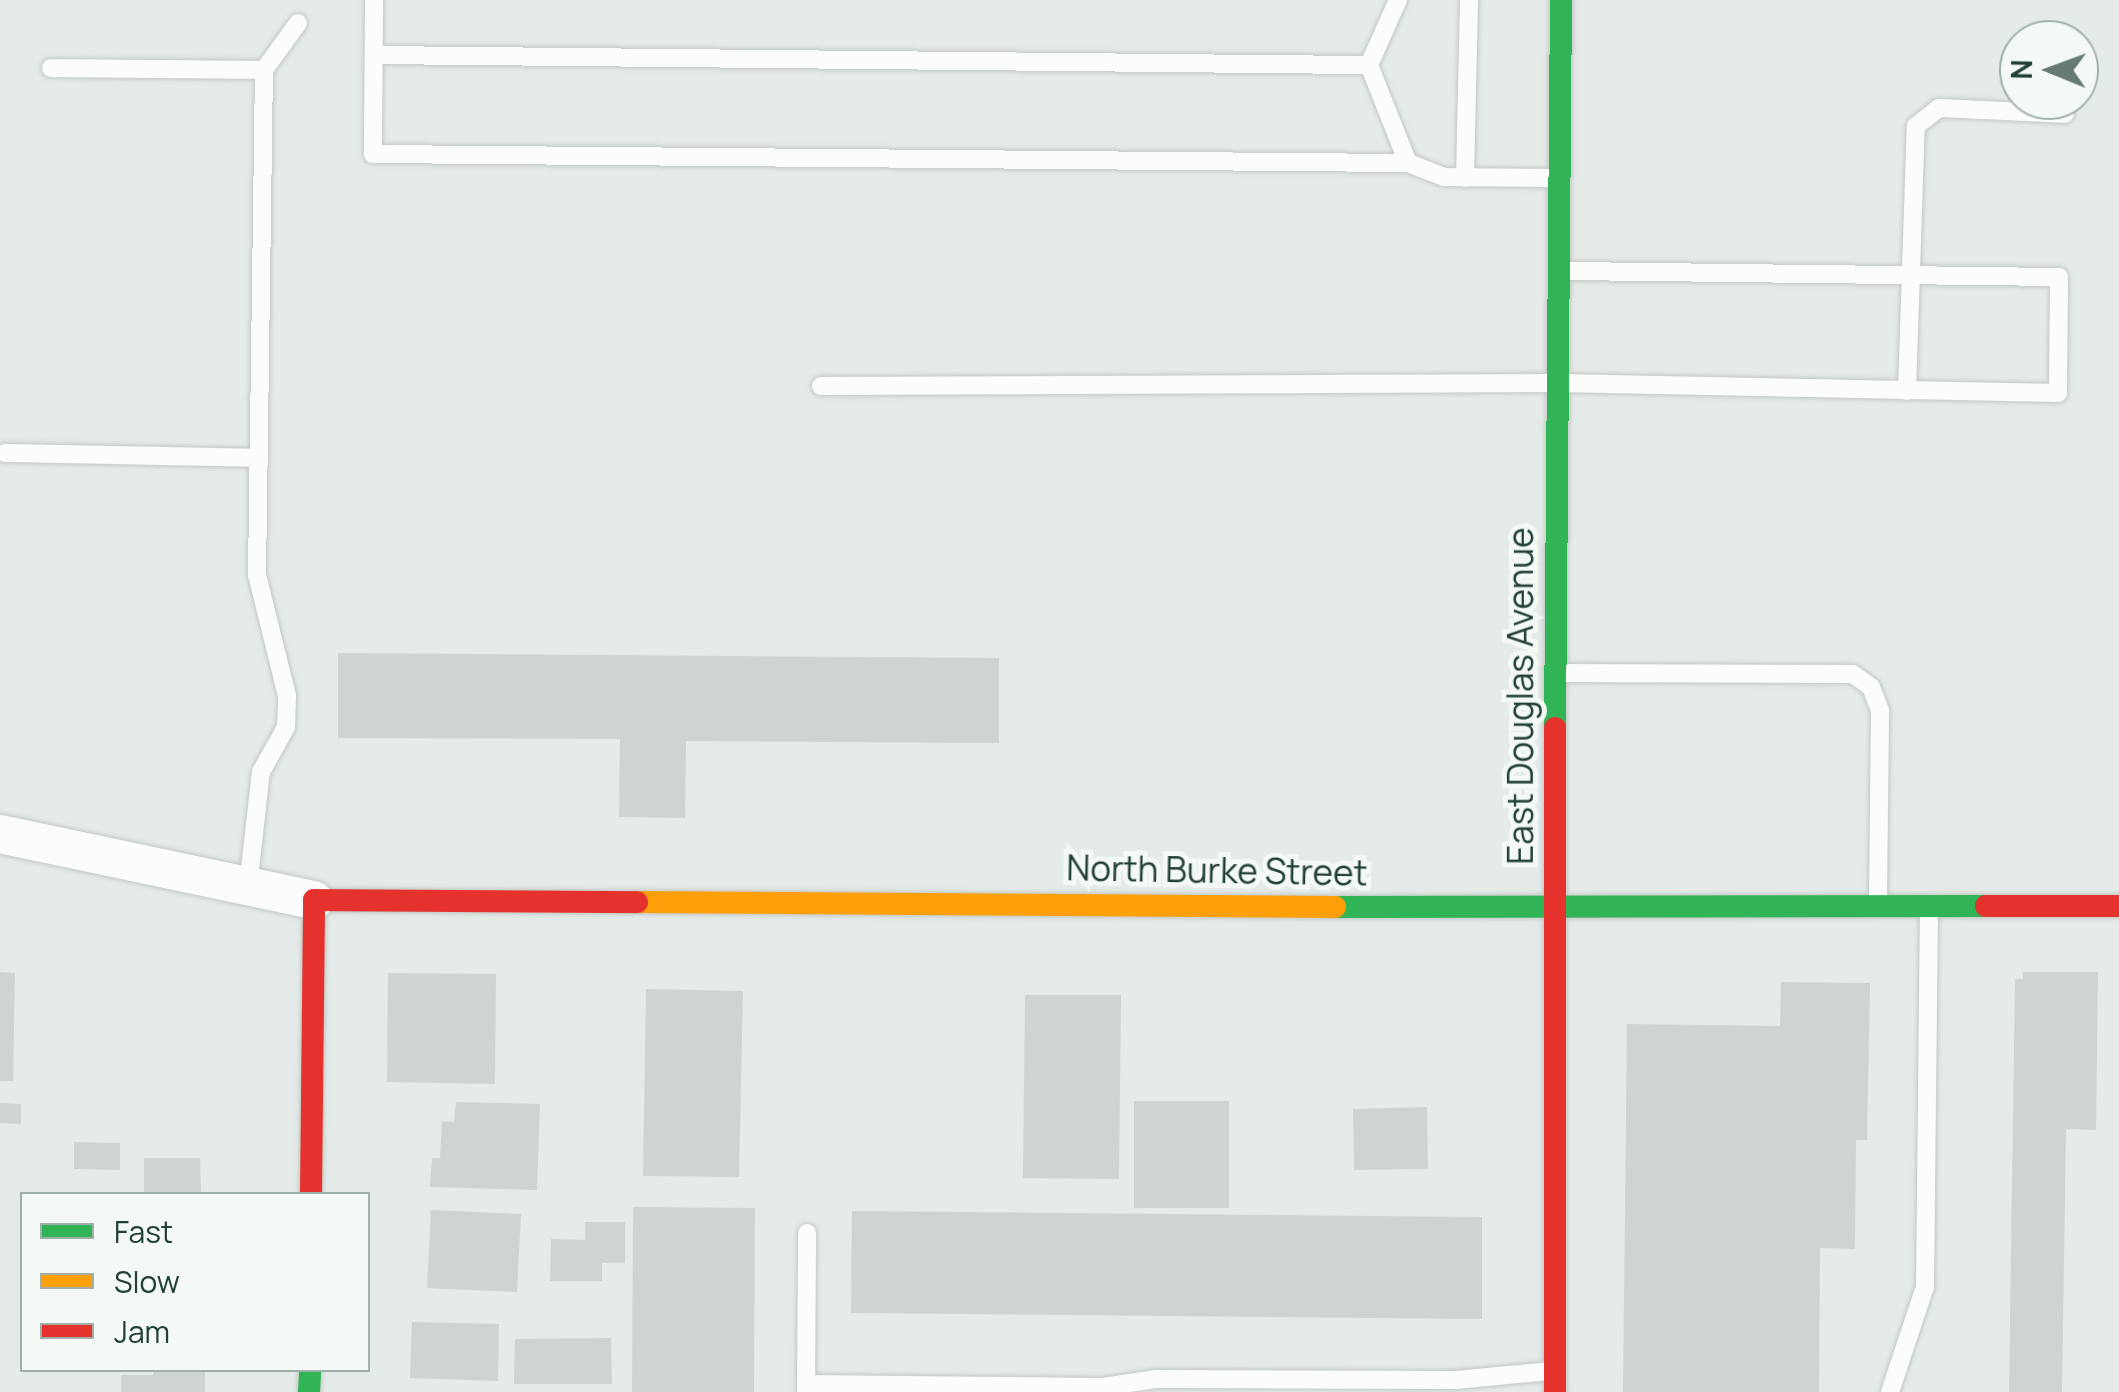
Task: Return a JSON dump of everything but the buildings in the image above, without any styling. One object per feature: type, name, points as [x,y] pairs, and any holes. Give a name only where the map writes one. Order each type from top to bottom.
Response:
[{"type":"street","name":"East Douglas Avenue","points":[[1555,1381],[1553,908],[1561,0]]},
{"type":"street","points":[[0,834],[314,900],[312,1192]]},
{"type":"street","name":"North Burke Street","points":[[314,900],[1553,908],[2119,906]]},
{"type":"lane","points":[[374,0],[373,154],[1408,162],[1444,177],[1560,178]]},
{"type":"lane","points":[[1398,0],[1369,65],[1408,162]]},
{"type":"lane","points":[[1464,178],[1469,0]]},
{"type":"lane","points":[[248,887],[262,772],[286,728],[287,696],[258,594],[264,70],[298,24]]},
{"type":"lane","points":[[374,55],[1369,65]]},
{"type":"lane","points":[[51,68],[264,70]]},
{"type":"lane","points":[[1908,391],[1916,126],[1939,108],[1999,111]]},
{"type":"lane","points":[[821,386],[1558,383],[2058,393],[2060,277],[1559,271]]},
{"type":"lane","points":[[6,453],[258,458]]},
{"type":"lane","points":[[1556,673],[1853,674],[1871,686],[1880,711],[1878,905]]},
{"type":"lane","points":[[1890,1392],[1925,1287],[1930,905]]},
{"type":"lane","points":[[807,1234],[806,1388],[1103,1387],[1156,1380],[1555,1381]]},
{"type":"traffic: fast","points":[[1555,728],[1561,0]]},
{"type":"traffic: fast","points":[[1335,907],[1986,906]]},
{"type":"traffic: fast","points":[[309,1392],[310,1372]]},
{"type":"traffic: slow","points":[[637,902],[1335,907]]},
{"type":"traffic: jam","points":[[1555,728],[1555,1392]]},
{"type":"traffic: jam","points":[[311,1192],[314,900],[637,902]]},
{"type":"traffic: jam","points":[[1986,906],[2119,906]]}]
